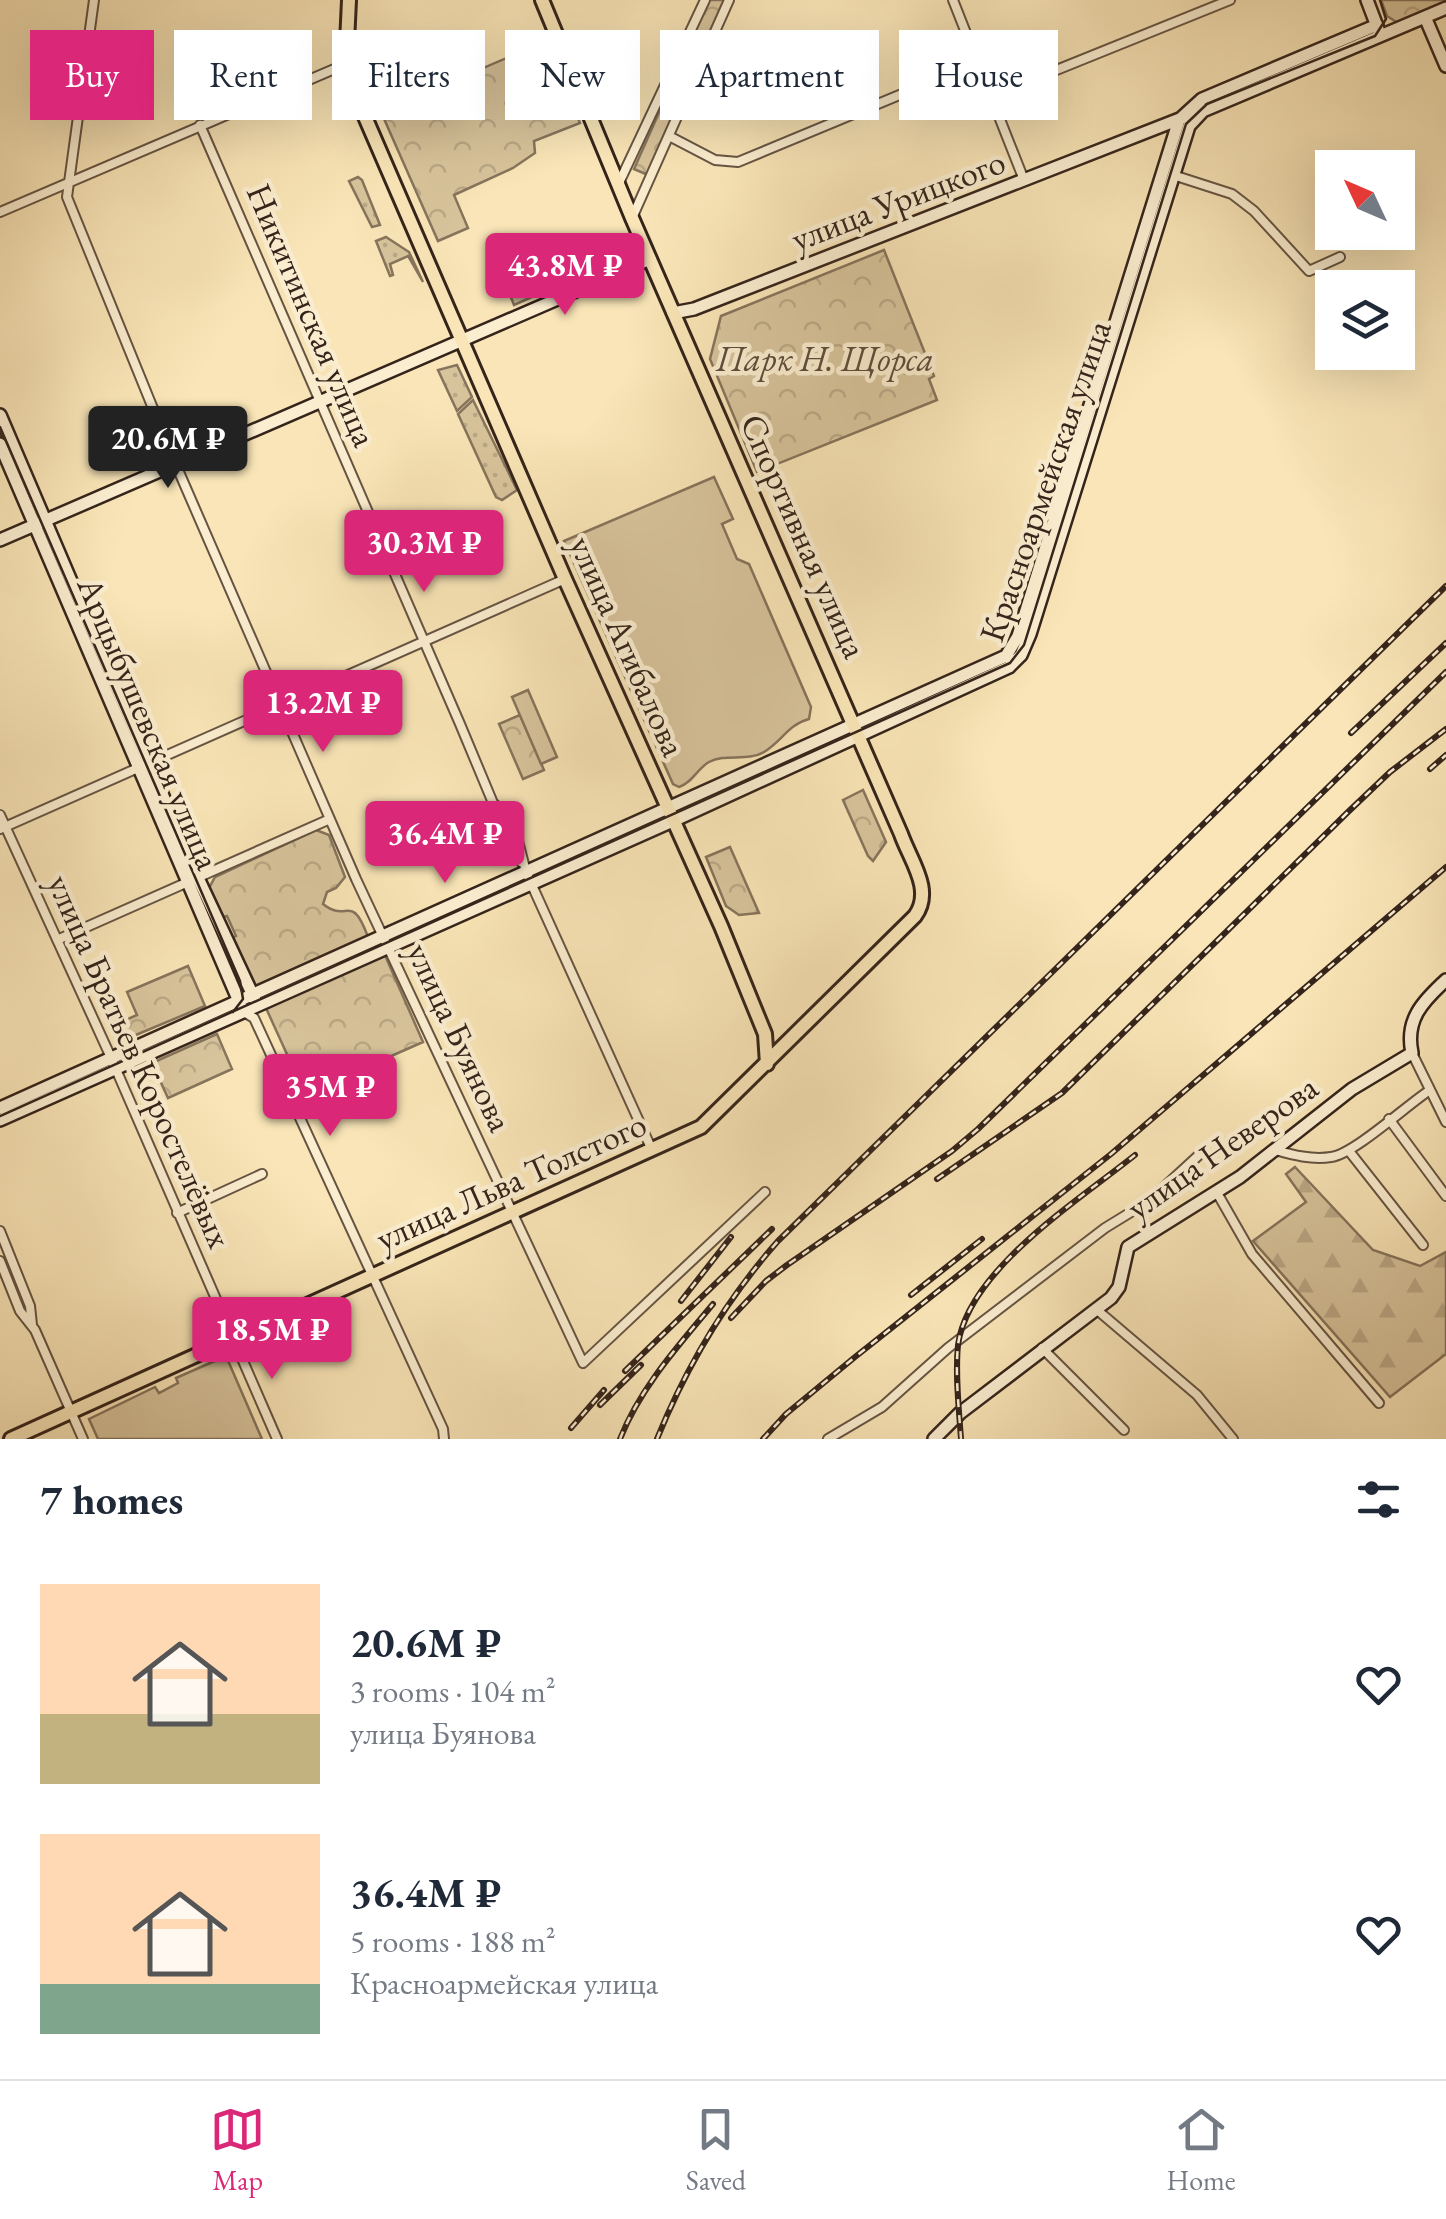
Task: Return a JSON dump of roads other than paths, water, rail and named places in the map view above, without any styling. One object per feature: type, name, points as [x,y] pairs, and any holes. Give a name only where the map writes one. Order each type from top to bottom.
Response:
[{"type":"main road","name":"улица Агибалова","points":[[347,30],[348,0]]},
{"type":"main road","name":"Спортивная улица","points":[[542,0],[618,186],[918,874]]},
{"type":"main road","points":[[1366,0],[1378,29]]},
{"type":"main road","points":[[1141,133],[1378,29],[1446,8]]},
{"type":"main road","points":[[1425,17],[1446,66]]},
{"type":"main road","points":[[1141,133],[1198,110]]},
{"type":"main road","name":"Красноармейская улица","points":[[856,731],[1001,672],[1021,655],[1082,472],[1172,175],[1188,126],[1198,110]]},
{"type":"main road","name":"улица Агибалова","points":[[367,120],[765,1034],[767,1064]]},
{"type":"main road","name":"Красноармейская улица","points":[[0,1108],[250,1006],[527,874],[670,815],[999,661],[1015,644],[1178,121]]},
{"type":"main road","name":"улица Урицкого","points":[[673,313],[694,310],[1141,133]]},
{"type":"main road","points":[[0,540],[650,259]]},
{"type":"main road","name":"Арцыбушевская улица","points":[[0,415],[40,523],[250,1006]]},
{"type":"main road","name":"Арцыбушевская улица","points":[[0,444],[40,523]]},
{"type":"main road","name":"улица Льва Толстого","points":[[11,1439],[708,1122],[916,916],[925,897],[918,874]]},
{"type":"main road","points":[[1412,1053],[1410,1022],[1445,985]]},
{"type":"main road","points":[[765,1034],[775,1042],[793,1039]]},
{"type":"main road","name":"улица Неверова","points":[[934,1439],[960,1413],[1096,1309],[1118,1287],[1128,1247],[1275,1150],[1352,1089],[1412,1053]]},
{"type":"main road","name":"Красноармейская улица","points":[[0,1120],[113,1064]]},
{"type":"street","name":"улица Буянова","points":[[94,0],[67,198],[176,465],[330,819],[583,1363],[764,1192]]},
{"type":"street","points":[[618,186],[705,0]]},
{"type":"street","points":[[632,218],[730,0]]},
{"type":"street","points":[[953,0],[965,30]]},
{"type":"street","points":[[1058,69],[1230,0]]},
{"type":"street","points":[[0,212],[332,70]]},
{"type":"street","points":[[668,136],[715,160],[738,162],[899,95]]},
{"type":"street","points":[[1001,120],[1024,180]]},
{"type":"street","name":"Никитинская улица","points":[[200,125],[493,802],[500,832]]},
{"type":"street","points":[[1172,175],[1232,194],[1308,271],[1340,256]]},
{"type":"street","points":[[2,828],[565,579]]},
{"type":"street","name":"Никитинская улица","points":[[493,802],[511,826]]},
{"type":"street","name":"улица Братьев Коростелёвых","points":[[0,815],[2,828],[113,1064],[276,1439]]},
{"type":"street","points":[[57,940],[330,819]]},
{"type":"street","points":[[518,841],[527,874]]},
{"type":"street","points":[[508,845],[527,874],[652,1150]]},
{"type":"street","name":"Арцыбушевская улица","points":[[250,1006],[443,1429],[444,1439]]},
{"type":"street","points":[[1412,1053],[1446,1122]]},
{"type":"street","points":[[1275,1150],[1300,1157],[1333,1157],[1349,1151],[1430,1090]]},
{"type":"street","points":[[1389,1119],[1446,1196]]},
{"type":"street","points":[[1349,1151],[1422,1245]]},
{"type":"street","points":[[828,1439],[882,1407],[948,1348],[1105,1228],[1150,1201],[1199,1156]]},
{"type":"street","points":[[178,1213],[262,1174]]},
{"type":"street","points":[[1216,1191],[1252,1254],[1379,1403]]},
{"type":"street","points":[[0,1231],[30,1306],[32,1325]]},
{"type":"street","points":[[0,1260],[20,1311],[32,1325],[82,1439]]},
{"type":"street","points":[[1096,1309],[1197,1395],[1233,1439]]},
{"type":"street","points":[[1042,1348],[1124,1430]]},
{"type":"tram line","points":[[0,1116],[1010,663],[1024,645],[1186,124],[1207,104],[1375,36],[1386,19],[1380,0]]},
{"type":"tram line","points":[[0,427],[240,981],[243,999],[233,1012]]},
{"type":"railway","points":[[657,1439],[709,1335],[778,1241],[1446,586]]},
{"type":"railway","points":[[1351,733],[1446,643]]},
{"type":"railway","points":[[731,1318],[766,1281],[978,1129],[1446,672]]},
{"type":"railway","points":[[937,1179],[1062,1093],[1390,772],[1446,729]]},
{"type":"railway","points":[[1430,769],[1446,755]]},
{"type":"railway","points":[[763,1439],[786,1414],[855,1357],[1111,1154],[1446,867]]},
{"type":"railway","points":[[961,1439],[958,1345],[966,1317],[982,1290],[1029,1239],[1135,1155]]},
{"type":"railway","points":[[625,1371],[772,1229]]},
{"type":"railway","points":[[681,1301],[731,1237]]},
{"type":"railway","points":[[911,1295],[982,1239]]},
{"type":"railway","points":[[620,1439],[649,1385],[713,1304]]},
{"type":"railway","points":[[600,1405],[641,1365]]},
{"type":"railway","points":[[571,1428],[604,1390]]},
{"type":"park label","name":"Парк Н. Щорса","points":[[825,359]]}]
